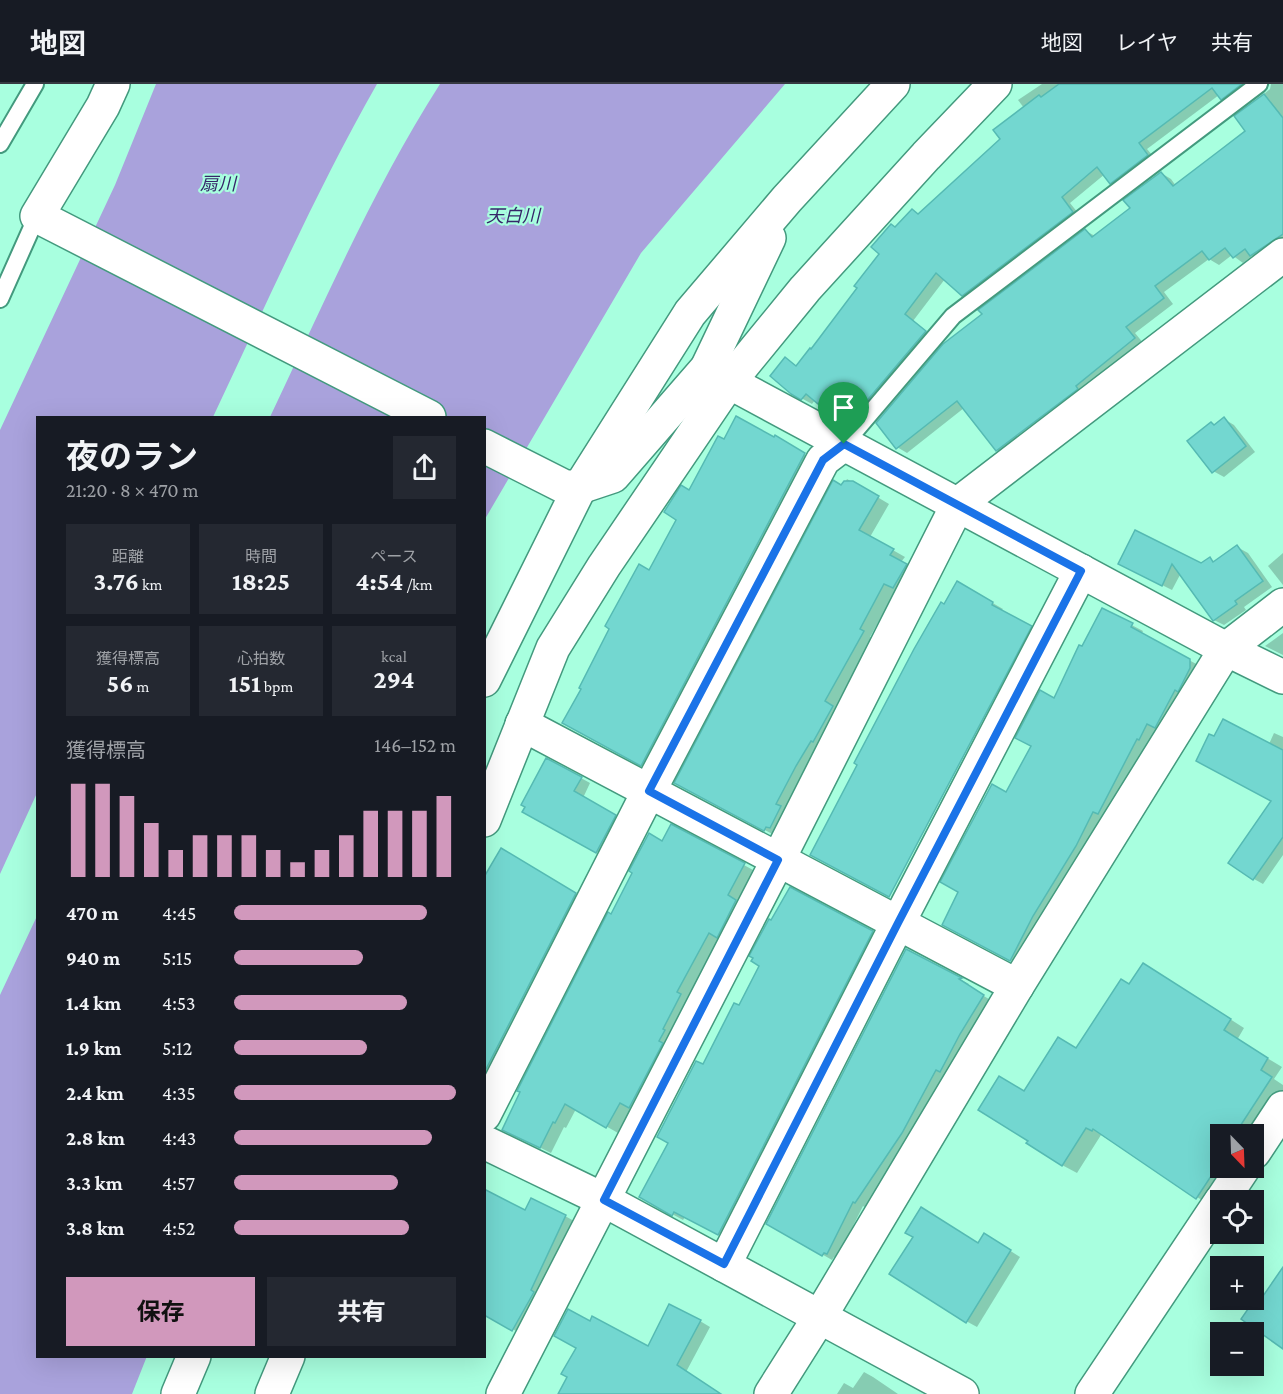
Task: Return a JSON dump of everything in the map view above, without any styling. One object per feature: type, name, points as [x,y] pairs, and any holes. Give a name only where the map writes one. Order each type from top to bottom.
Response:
[{"type":"street","points":[[113,84],[47,221],[427,416]]},
{"type":"street","points":[[486,676],[572,487],[690,313],[787,200],[893,84]]},
{"type":"street","points":[[486,447],[572,487],[613,477],[805,289],[995,84]]},
{"type":"street","points":[[486,815],[553,648],[718,375],[787,200]]},
{"type":"street","points":[[503,1394],[958,504],[1283,255]]},
{"type":"street","points":[[718,375],[1226,649],[1283,677]]},
{"type":"street","points":[[486,1111],[649,791],[823,460],[844,444]]},
{"type":"street","points":[[724,1264],[1081,571]]},
{"type":"street","points":[[771,1394],[1017,987],[1226,649],[1283,605]]},
{"type":"street","points":[[522,724],[1017,987]]},
{"type":"street","points":[[1264,1137],[1283,1108]]},
{"type":"street","points":[[486,1143],[604,1200],[963,1394]]},
{"type":"street","points":[[1092,1394],[1210,1217]]},
{"type":"street","points":[[178,1394],[193,1358]]},
{"type":"street","points":[[272,1394],[287,1358]]},
{"type":"lane","points":[[0,144],[35,84]]},
{"type":"lane","points":[[844,444],[953,316],[1259,84]]},
{"type":"lane","points":[[0,299],[47,221]]},
{"type":"water","name":"扇川","points":[[156,84],[377,84],[312,207],[213,416],[36,416],[36,795],[0,874],[0,430],[115,185]]},
{"type":"water","name":"天白川","points":[[440,84],[785,84],[641,253],[486,517],[486,416],[270,416],[329,290],[416,124]]},
{"type":"water","points":[[36,918],[36,1358],[146,1358],[132,1394],[0,1394],[0,995]]},
{"type":"building","points":[[1059,84],[1242,84],[1221,100],[1212,88],[1139,143],[1148,155],[1110,184],[1097,167],[1062,197],[1073,212],[962,296],[936,273],[905,314],[926,331],[847,424],[835,418],[806,394],[801,400],[791,394],[770,376],[785,357],[796,366],[811,349],[857,288],[854,286],[879,254],[871,247],[891,224],[895,227],[912,209],[918,214],[1000,139],[993,130],[1039,95],[1041,97]]},
{"type":"building","points":[[1264,94],[1283,118],[1283,234],[1250,256],[1245,249],[1233,258],[1225,248],[1209,260],[1202,251],[1155,286],[1164,298],[1126,327],[1135,338],[1076,386],[1078,389],[996,451],[957,401],[896,449],[876,423],[943,344],[982,314],[978,310],[1085,229],[1092,237],[1130,208],[1123,200],[1161,172],[1173,186],[1245,131],[1234,116]]},
{"type":"building","points":[[736,416],[805,453],[641,766],[562,723],[609,629],[605,626],[639,564],[649,570],[676,520],[664,512],[681,485],[689,490],[718,436],[724,439]]},
{"type":"building","points":[[1224,417],[1246,446],[1212,473],[1187,441],[1211,422],[1214,425]]},
{"type":"building","points":[[833,480],[841,485],[844,481],[853,481],[879,496],[859,530],[894,549],[890,555],[907,564],[893,588],[884,584],[860,629],[864,631],[825,701],[833,706],[813,742],[811,741],[796,766],[776,804],[781,806],[770,828],[766,827],[764,831],[674,783]]},
{"type":"building","points":[[1135,530],[1201,563],[1210,557],[1213,562],[1237,545],[1263,581],[1235,601],[1237,604],[1213,621],[1172,564],[1162,586],[1118,564]]},
{"type":"building","points":[[957,581],[993,602],[992,605],[1032,626],[889,897],[810,855],[857,765],[854,763],[914,649],[941,602],[944,604]]},
{"type":"building","points":[[1102,608],[1133,623],[1131,627],[1190,659],[1190,668],[1178,692],[1175,690],[1155,728],[1147,724],[1139,740],[1137,739],[1098,814],[1093,812],[1076,846],[1033,916],[1010,961],[942,925],[958,892],[940,882],[992,784],[1006,792],[1031,746],[1015,738],[1040,690],[1054,698],[1079,645],[1082,646]]},
{"type":"building","points":[[1223,719],[1283,750],[1283,837],[1253,880],[1228,863],[1271,801],[1196,761],[1209,734],[1214,736]]},
{"type":"building","points":[[546,758],[582,777],[574,791],[616,815],[596,853],[522,812],[525,807],[521,805]]},
{"type":"building","points":[[671,824],[745,863],[728,895],[736,900],[717,938],[709,933],[677,992],[681,994],[659,1041],[663,1043],[629,1108],[620,1103],[606,1128],[565,1104],[540,1148],[502,1130],[520,1092],[517,1091],[608,912],[611,914],[632,873],[629,871],[649,833],[662,841]]},
{"type":"building","points":[[501,848],[576,893],[486,1069],[486,874]]},
{"type":"building","points":[[790,887],[873,931],[718,1235],[674,1212],[672,1216],[639,1197],[668,1143],[657,1137],[696,1061],[703,1064],[734,1003],[739,1005],[759,966],[751,961],[753,958],[749,956]]},
{"type":"building","points":[[906,949],[962,978],[959,979],[984,995],[940,1072],[936,1070],[902,1133],[855,1203],[853,1202],[827,1254],[824,1253],[822,1256],[766,1224]]},
{"type":"building","points":[[1143,963],[1231,1019],[1224,1030],[1268,1058],[1261,1070],[1272,1077],[1241,1124],[1210,1124],[1210,1178],[1196,1199],[1093,1129],[1092,1131],[1086,1128],[1062,1166],[1026,1143],[1028,1141],[978,1110],[999,1076],[1024,1091],[1058,1037],[1076,1048],[1121,979],[1129,984]]},
{"type":"building","points":[[486,1190],[525,1210],[531,1198],[566,1215],[531,1290],[534,1292],[512,1331],[486,1316]]},
{"type":"building","points":[[921,1207],[978,1243],[984,1233],[1011,1250],[966,1323],[889,1274],[913,1237],[905,1233]]},
{"type":"building","points":[[1283,1267],[1283,1349],[1264,1335],[1264,1322],[1245,1322],[1241,1319],[1247,1310],[1264,1310],[1264,1295]]},
{"type":"building","points":[[669,1304],[701,1320],[677,1365],[721,1394],[558,1394],[567,1377],[561,1374],[576,1348],[554,1336],[568,1309],[590,1321],[592,1316],[648,1346]]},
{"type":"route","points":[[844,444],[1081,571],[724,1264],[604,1200],[778,860],[649,791],[823,460],[844,444]]}]
